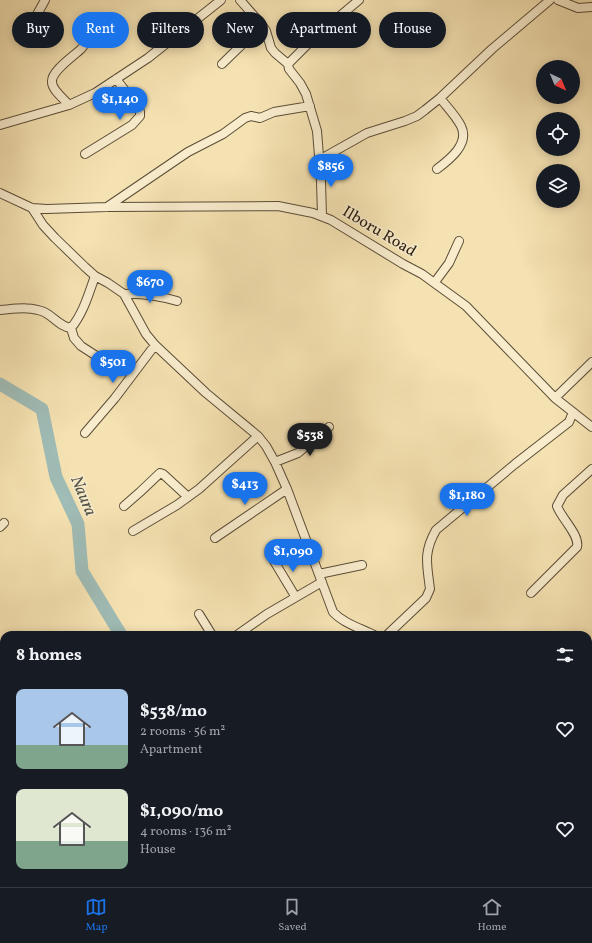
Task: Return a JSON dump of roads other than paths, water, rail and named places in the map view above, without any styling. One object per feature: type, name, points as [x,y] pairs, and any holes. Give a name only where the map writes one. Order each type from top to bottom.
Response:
[{"type":"street","points":[[39,12],[46,0]]},
{"type":"street","points":[[0,125],[69,105],[95,93],[148,58],[221,0]]},
{"type":"street","points":[[240,0],[251,12]]},
{"type":"street","points":[[288,64],[314,37],[359,0]]},
{"type":"street","points":[[319,160],[367,133],[417,116],[440,98],[492,49],[550,0]]},
{"type":"street","points":[[558,0],[578,8],[592,6]]},
{"type":"street","points":[[268,38],[271,48],[288,64],[300,83],[310,106],[317,131],[322,216]]},
{"type":"street","points":[[69,105],[55,89],[52,79],[67,60],[81,48]]},
{"type":"street","points":[[222,64],[238,48]]},
{"type":"street","points":[[85,154],[132,125],[140,116],[139,108],[116,79]]},
{"type":"street","points":[[437,170],[456,152],[462,142],[461,126],[440,98]]},
{"type":"street","points":[[107,207],[188,152],[223,134],[245,118],[251,116],[260,118],[274,112],[310,106]]},
{"type":"street","name":"Ilboru Road","points":[[0,193],[32,208],[68,210],[107,207],[278,206],[322,216],[357,235],[435,282],[466,306],[555,398],[592,426]]},
{"type":"street","points":[[32,208],[43,225],[55,238],[95,276],[124,294],[146,334],[155,345],[206,393],[258,436],[266,446],[287,489],[329,605],[336,616],[366,631]]},
{"type":"street","points":[[435,282],[450,263],[459,242]]},
{"type":"street","points":[[71,328],[75,324],[81,311],[95,276]]},
{"type":"street","points":[[124,294],[140,293],[155,295],[177,301]]},
{"type":"street","points":[[0,310],[19,308],[44,312],[64,326],[71,328]]},
{"type":"street","points":[[71,328],[74,338],[81,346],[112,366]]},
{"type":"street","points":[[86,433],[115,398],[155,345]]},
{"type":"street","points":[[555,398],[592,362]]},
{"type":"street","points":[[391,631],[426,598],[429,593],[430,589],[426,556],[431,539],[436,530],[569,422],[572,412]]},
{"type":"street","points":[[275,462],[298,454],[329,426]]},
{"type":"street","points":[[133,531],[188,497],[258,436]]},
{"type":"street","points":[[532,593],[577,547],[578,543],[576,536],[557,506],[564,495],[592,468]]},
{"type":"street","points":[[124,506],[160,473],[188,497]]},
{"type":"street","points":[[215,538],[287,489]]},
{"type":"street","points":[[274,561],[295,596]]},
{"type":"street","points":[[243,631],[320,578],[362,565]]},
{"type":"street","points":[[199,614],[210,631]]},
{"type":"waterway","name":"Naura","points":[[0,384],[42,409],[56,477],[78,524],[82,571],[119,631]]}]
